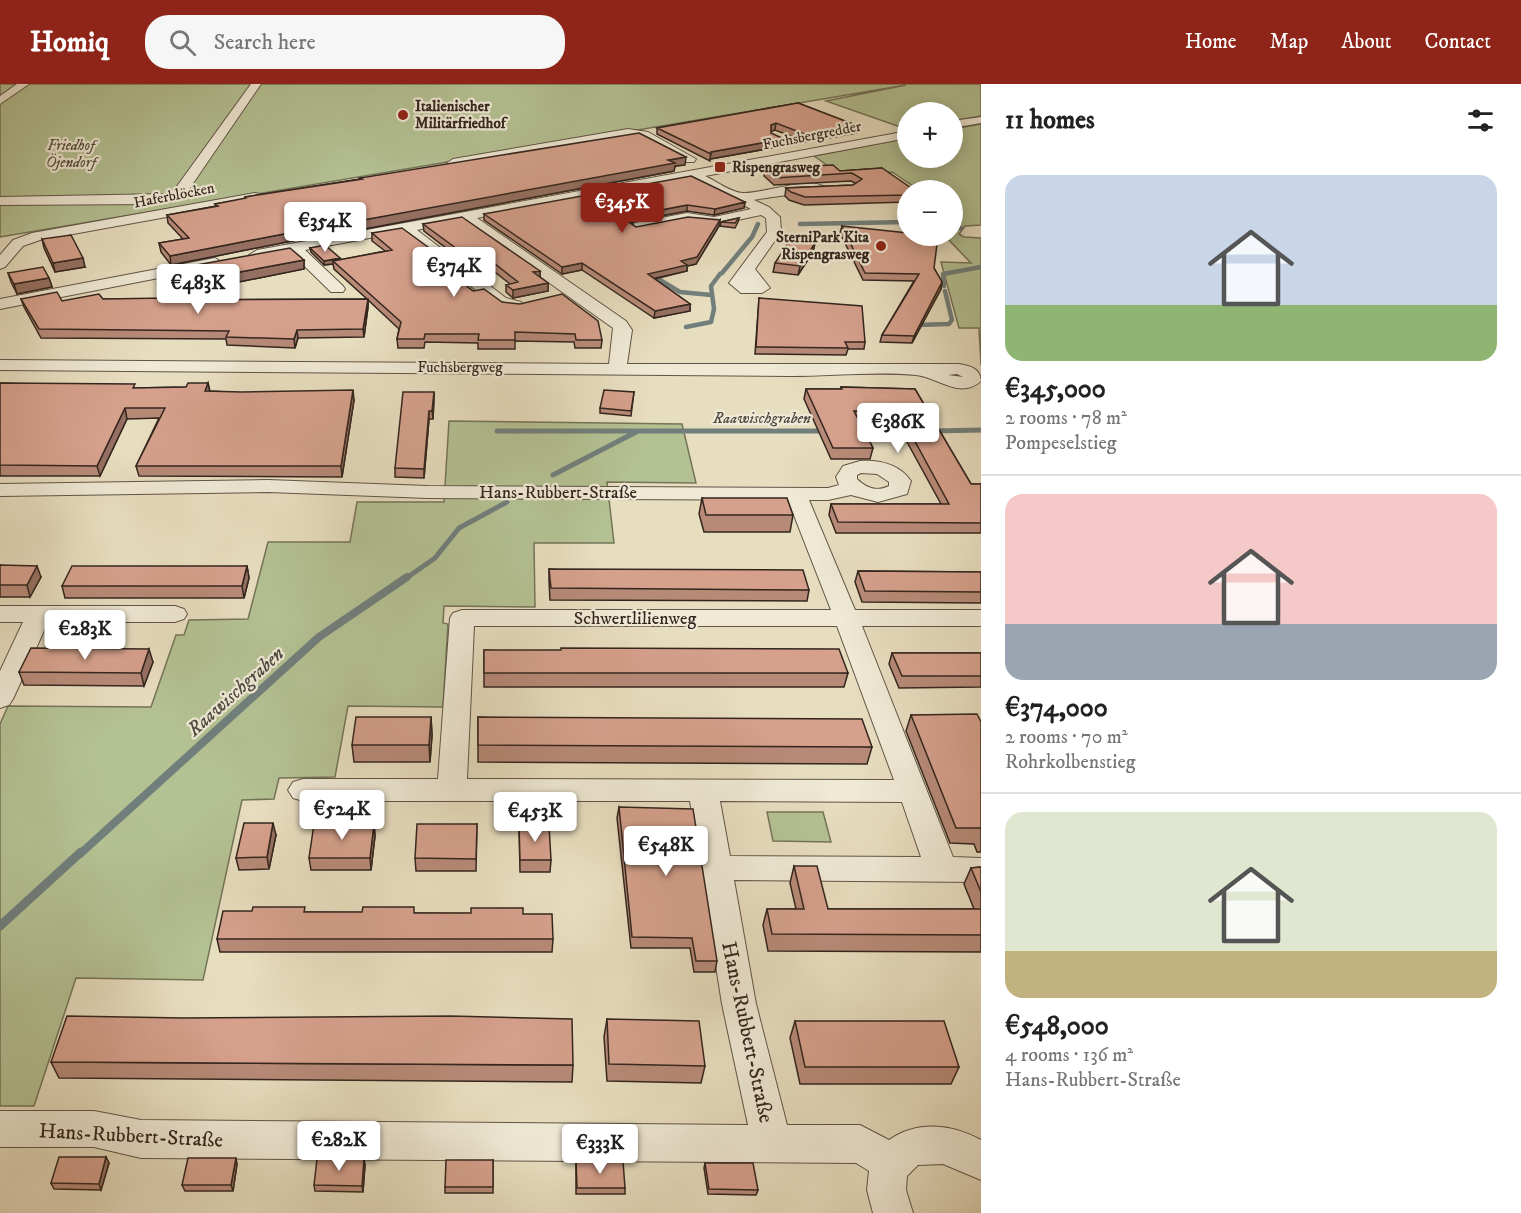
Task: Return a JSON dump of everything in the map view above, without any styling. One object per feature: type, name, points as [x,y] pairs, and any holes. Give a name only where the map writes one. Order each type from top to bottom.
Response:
[{"type":"street","points":[[0,101],[24,84]]},
{"type":"street","points":[[0,201],[172,197],[180,192],[256,84]]},
{"type":"street","points":[[963,123],[981,120]]},
{"type":"street","name":"Fuchsbergredder","points":[[868,130],[887,138]]},
{"type":"street","points":[[444,164],[628,133],[644,135],[711,171]]},
{"type":"street","name":"Fuchsbergredder","points":[[0,304],[897,136]]},
{"type":"street","points":[[795,144],[813,152]]},
{"type":"street","points":[[692,174],[764,210],[774,221],[774,232],[746,268]]},
{"type":"street","points":[[740,198],[783,190],[828,188]]},
{"type":"street","name":"Haferblöcken","points":[[0,264],[18,243],[37,236],[148,217],[177,209],[274,194]]},
{"type":"street","points":[[635,227],[687,217],[714,220],[764,210]]},
{"type":"street","points":[[466,217],[620,325],[623,330],[616,368]]},
{"type":"street","points":[[406,228],[501,302],[508,305],[530,303]]},
{"type":"street","points":[[294,248],[337,289]]},
{"type":"street","points":[[552,298],[574,293]]},
{"type":"street","name":"Fuchsbergweg","points":[[0,365],[921,369]]},
{"type":"street","name":"Hans-Rubbert-Straße","points":[[0,490],[264,487],[380,488],[428,492],[828,494],[854,488]]},
{"type":"street","points":[[796,494],[877,695],[942,871]]},
{"type":"street","points":[[0,614],[175,614]]},
{"type":"street","points":[[0,699],[39,614]]},
{"type":"street","name":"Schwertlilienweg","points":[[452,790],[462,618],[981,618]]},
{"type":"street","points":[[303,790],[913,791]]},
{"type":"street","name":"Hans-Rubbert-Straße","points":[[0,1129],[94,1129],[141,1139],[772,1144],[739,1004],[703,790]]},
{"type":"street","points":[[716,868],[981,870]]},
{"type":"street","points":[[893,1213],[887,1184],[893,1163],[908,1149],[929,1143],[954,1146],[981,1161]]},
{"type":"street","points":[[772,1144],[860,1144],[893,1163]]},
{"type":"green space","name":"Friedhof Öjendorf","points":[[0,84],[981,84],[981,116],[963,119],[963,102],[897,102],[897,126],[826,101],[906,85],[0,237]]},
{"type":"green space","points":[[981,124],[981,225],[965,226],[963,229],[963,180],[904,180],[892,172],[841,175],[814,156],[897,140],[897,168],[963,168],[963,127]]},
{"type":"green space","points":[[963,236],[981,238],[981,365],[979,328],[959,328],[941,262],[971,263],[955,246],[963,246]]},
{"type":"green space","points":[[449,421],[682,424],[696,483],[607,482],[614,543],[534,543],[535,607],[444,606],[443,623],[448,624],[443,707],[348,706],[335,777],[279,778],[274,799],[242,800],[203,980],[76,978],[34,1106],[0,1106],[0,724],[8,706],[151,707],[176,635],[184,635],[189,620],[248,619],[268,542],[350,542],[357,502],[444,502]]},
{"type":"green space","points":[[767,812],[823,812],[831,842],[773,841]]},
{"type":"building","points":[[798,103],[858,126],[807,135],[776,123],[771,125],[771,133],[784,139],[711,152],[711,154],[657,128]]},
{"type":"building","points":[[639,133],[686,157],[668,160],[675,163],[170,256],[159,243],[189,238],[167,215],[218,206],[215,204],[245,197]]},
{"type":"building","points":[[833,165],[840,171],[882,168],[899,180],[897,180],[897,195],[805,197],[786,188],[853,185],[862,179],[852,173],[775,178],[765,168]]},
{"type":"building","points":[[691,176],[745,202],[715,209],[687,205],[635,215],[626,220],[636,227],[688,217],[720,220],[697,257],[681,261],[687,265],[648,274],[690,304],[655,311],[582,263],[562,267],[484,214]]},
{"type":"building","points":[[462,217],[540,271],[533,272],[548,283],[513,290],[506,285],[518,282],[485,256],[478,252],[464,254],[423,224]]},
{"type":"building","points":[[739,218],[735,223],[721,222]]},
{"type":"building","points":[[842,226],[897,232],[897,246],[937,246],[934,268],[942,282],[914,336],[882,335],[919,274],[865,273]]},
{"type":"building","points":[[402,228],[443,258],[433,260],[473,291],[484,289],[502,302],[520,304],[562,294],[598,321],[602,340],[576,340],[575,334],[515,332],[515,340],[478,340],[479,334],[425,334],[424,339],[397,339],[401,322],[333,261],[392,250],[372,233]]},
{"type":"building","points":[[71,235],[83,258],[53,263],[42,239]]},
{"type":"building","points":[[790,240],[815,243],[800,266],[775,263]]},
{"type":"building","points":[[325,245],[340,258],[324,261],[310,248]]},
{"type":"building","points":[[290,248],[304,260],[191,281],[180,268]]},
{"type":"building","points":[[43,267],[49,278],[14,284],[8,273]]},
{"type":"building","points":[[57,292],[62,301],[99,294],[103,299],[368,299],[363,329],[297,330],[294,339],[226,337],[229,331],[39,329],[21,299]]},
{"type":"building","points":[[759,298],[862,306],[865,342],[845,342],[848,348],[756,347]]},
{"type":"building","points":[[0,383],[135,384],[133,388],[186,387],[188,383],[208,383],[205,391],[242,392],[353,390],[341,466],[136,466],[165,408],[125,408],[97,466],[0,465]]},
{"type":"building","points":[[841,387],[915,389],[971,484],[981,484],[981,523],[838,522],[831,504],[949,504],[899,412],[854,411],[873,448],[833,448],[806,389],[842,389]]},
{"type":"building","points":[[604,390],[634,392],[631,411],[600,408]]},
{"type":"building","points":[[403,392],[434,392],[432,411],[429,411],[424,469],[395,468]]},
{"type":"building","points":[[702,498],[787,498],[793,515],[706,515]]},
{"type":"building","points":[[0,565],[37,566],[27,585],[0,585]]},
{"type":"building","points":[[72,566],[247,566],[242,586],[62,586]]},
{"type":"building","points":[[549,569],[803,570],[809,590],[551,588]]},
{"type":"building","points":[[858,571],[981,572],[981,592],[865,591]]},
{"type":"building","points":[[31,648],[149,649],[141,673],[19,672]]},
{"type":"building","points":[[561,648],[839,649],[848,673],[484,673],[484,650],[561,650]]},
{"type":"building","points":[[892,653],[981,653],[981,676],[902,676]]},
{"type":"building","points":[[977,714],[981,722],[981,830],[980,828],[956,828],[911,715]]},
{"type":"building","points":[[356,717],[431,717],[429,745],[352,745]]},
{"type":"building","points":[[478,717],[862,719],[872,747],[478,745]]},
{"type":"building","points":[[619,807],[693,809],[717,961],[696,961],[692,938],[632,937]]},
{"type":"building","points":[[244,823],[273,823],[267,857],[236,858]]},
{"type":"building","points":[[314,824],[374,824],[370,858],[309,858]]},
{"type":"building","points":[[417,824],[477,824],[476,859],[415,858]]},
{"type":"building","points":[[519,825],[549,825],[551,860],[520,860]]},
{"type":"building","points":[[794,866],[817,866],[828,909],[981,909],[981,935],[772,934],[767,909],[804,909]]},
{"type":"building","points":[[981,867],[981,892],[971,868]]},
{"type":"building","points":[[253,907],[305,907],[304,912],[362,912],[363,907],[414,907],[414,913],[471,913],[471,908],[523,908],[523,914],[552,914],[553,939],[217,939],[223,911],[252,911]]},
{"type":"building","points":[[67,1016],[183,1018],[451,1016],[572,1019],[573,1065],[51,1062]]},
{"type":"building","points":[[607,1019],[699,1021],[705,1066],[609,1064]]},
{"type":"building","points":[[795,1021],[944,1021],[959,1067],[805,1067]]},
{"type":"building","points":[[59,1157],[106,1157],[99,1184],[51,1183]]},
{"type":"building","points":[[188,1158],[236,1158],[231,1185],[182,1185]]},
{"type":"building","points":[[317,1159],[364,1159],[362,1186],[314,1185]]},
{"type":"building","points":[[446,1160],[493,1160],[493,1187],[445,1187]]},
{"type":"building","points":[[576,1161],[623,1161],[625,1188],[577,1188]]},
{"type":"building","points":[[705,1163],[753,1163],[758,1190],[709,1189]]},
{"type":"waterway","points":[[800,224],[897,222]]},
{"type":"waterway","points":[[722,273],[752,237],[758,224]]},
{"type":"waterway","points":[[944,286],[943,274],[981,267]]},
{"type":"waterway","points":[[650,274],[680,292],[711,295]]},
{"type":"waterway","points":[[686,327],[711,322],[714,309],[711,286],[720,274]]},
{"type":"waterway","points":[[915,325],[949,324],[952,320],[945,291]]},
{"type":"waterway","name":"Raawischgraben","points":[[932,431],[981,430]]},
{"type":"waterway","points":[[497,431],[635,431]]},
{"type":"waterway","name":"Raawischgraben","points":[[553,475],[638,431],[828,431]]},
{"type":"waterway","name":"Raawischgraben","points":[[857,431],[909,431]]},
{"type":"waterway","name":"Raawischgraben","points":[[405,579],[435,558],[459,528],[507,502]]},
{"type":"waterway","name":"Raawischgraben","points":[[80,854],[319,637],[407,577]]},
{"type":"waterway","name":"Raawischgraben","points":[[0,926],[81,852]]},
{"type":"place","name":"Italienischer Militärfriedhof","points":[[403,115]]},
{"type":"place","name":"Rispengrasweg","points":[[720,167]]},
{"type":"place","name":"SterniPark Kita Rispengrasweg","points":[[881,246]]}]
